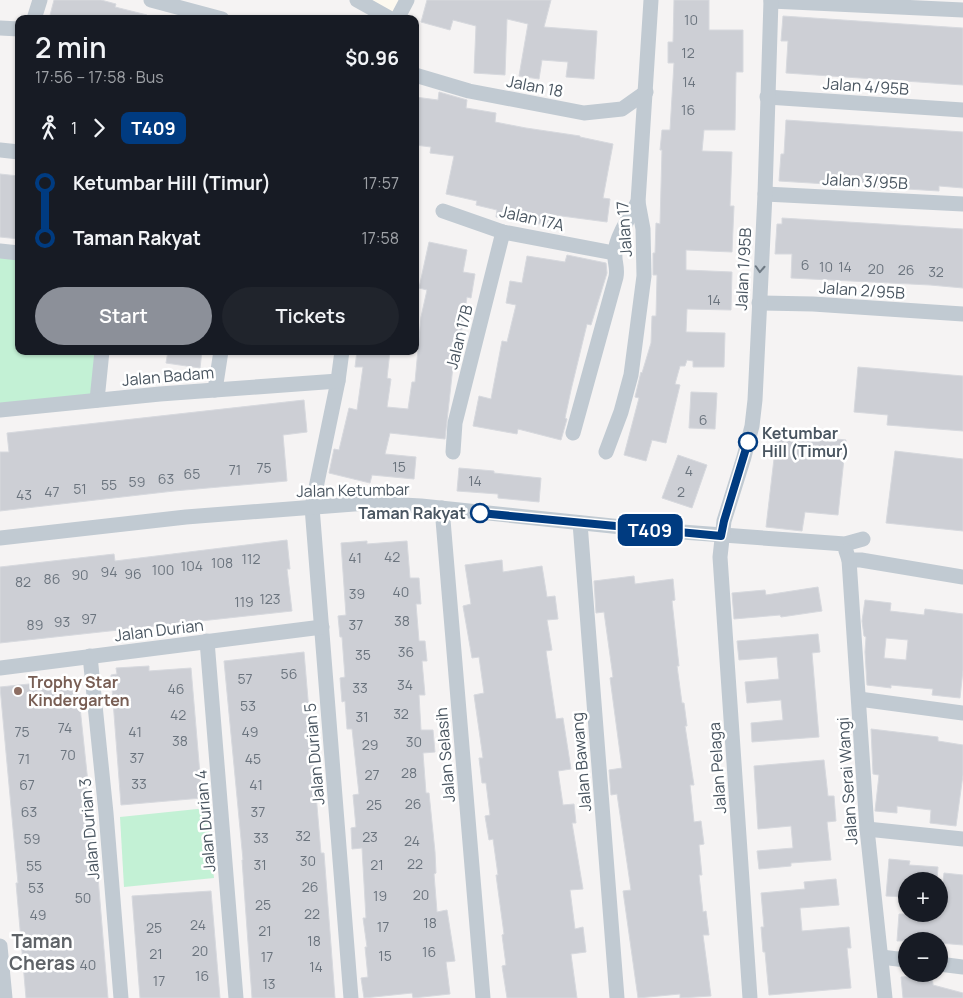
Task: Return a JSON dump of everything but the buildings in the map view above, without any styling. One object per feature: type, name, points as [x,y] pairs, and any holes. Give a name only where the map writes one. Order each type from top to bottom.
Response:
[{"type":"street","points":[[35,15],[40,0]]},
{"type":"street","points":[[151,0],[207,15]]},
{"type":"street","points":[[357,0],[384,15]]},
{"type":"street","points":[[400,15],[407,0]]},
{"type":"street","name":"Jalan 17","points":[[606,452],[621,412],[631,375],[644,266],[643,229],[638,202],[651,0]]},
{"type":"street","points":[[771,0],[963,10]]},
{"type":"street","name":"Jalan 1/95B","points":[[721,536],[752,426],[757,372],[765,194],[771,0]]},
{"type":"street","points":[[0,28],[15,30]]},
{"type":"street","name":"Jalan 18","points":[[419,75],[469,91],[584,113],[622,109],[646,92]]},
{"type":"street","name":"Jalan 4/95B","points":[[767,97],[963,110]]},
{"type":"street","points":[[0,150],[15,152]]},
{"type":"street","name":"Jalan 3/95B","points":[[765,194],[963,204]]},
{"type":"street","points":[[573,433],[616,277],[617,265],[614,253],[623,227],[638,202]]},
{"type":"street","name":"Jalan 17A","points":[[443,211],[503,232],[614,253]]},
{"type":"street","name":"Jalan 17B","points":[[453,452],[455,423],[503,232]]},
{"type":"street","points":[[0,250],[15,252]]},
{"type":"street","name":"Jalan 2/95B","points":[[759,303],[813,304],[963,314]]},
{"type":"street","points":[[97,400],[102,355]]},
{"type":"street","points":[[215,390],[220,355]]},
{"type":"street","name":"Jalan Durian 5","points":[[341,355],[338,381],[312,507],[351,998]]},
{"type":"street","name":"Jalan Badam","points":[[0,410],[97,400],[338,381]]},
{"type":"street","name":"Jalan Ketumbar","points":[[0,538],[186,517],[366,503],[421,506],[721,536],[845,544],[863,540]]},
{"type":"street","name":"Jalan Selasih","points":[[442,508],[483,998]]},
{"type":"street","name":"Jalan Bawang","points":[[580,523],[617,998]]},
{"type":"street","name":"Jalan Pelaga","points":[[721,536],[720,557],[750,998]]},
{"type":"street","points":[[845,544],[849,560],[861,560],[963,576]]},
{"type":"street","name":"Jalan Serai Wangi","points":[[849,560],[866,830],[885,998]]},
{"type":"street","name":"Jalan Durian","points":[[0,668],[322,626]]},
{"type":"street","name":"Jalan Durian 4","points":[[208,641],[236,998]]},
{"type":"street","name":"Jalan Durian 3","points":[[90,656],[106,813],[121,998]]},
{"type":"street","points":[[859,698],[963,713]]},
{"type":"street","points":[[866,830],[963,839]]},
{"type":"street","points":[[0,946],[5,998]]},
{"type":"street","points":[[881,957],[898,959]]},
{"type":"street","points":[[948,965],[963,967]]},
{"type":"shaded area","points":[[368,0],[401,0],[394,14]]},
{"type":"green space","points":[[0,253],[15,255],[15,355],[102,355],[97,400],[0,410]]},
{"type":"green space","points":[[207,808],[214,878],[124,887],[120,817]]},
{"type":"bus line","name":"T409","points":[[480,513],[721,536],[748,442]]},
{"type":"place","name":"Ketumbar Hill (Timur)","points":[[748,442]]},
{"type":"place","name":"Taman Rakyat","points":[[480,513]]},
{"type":"place","name":"Trophy Star Kindergarten","points":[[18,691]]},
{"type":"district","name":"Taman Cheras","points":[[42,952]]}]
